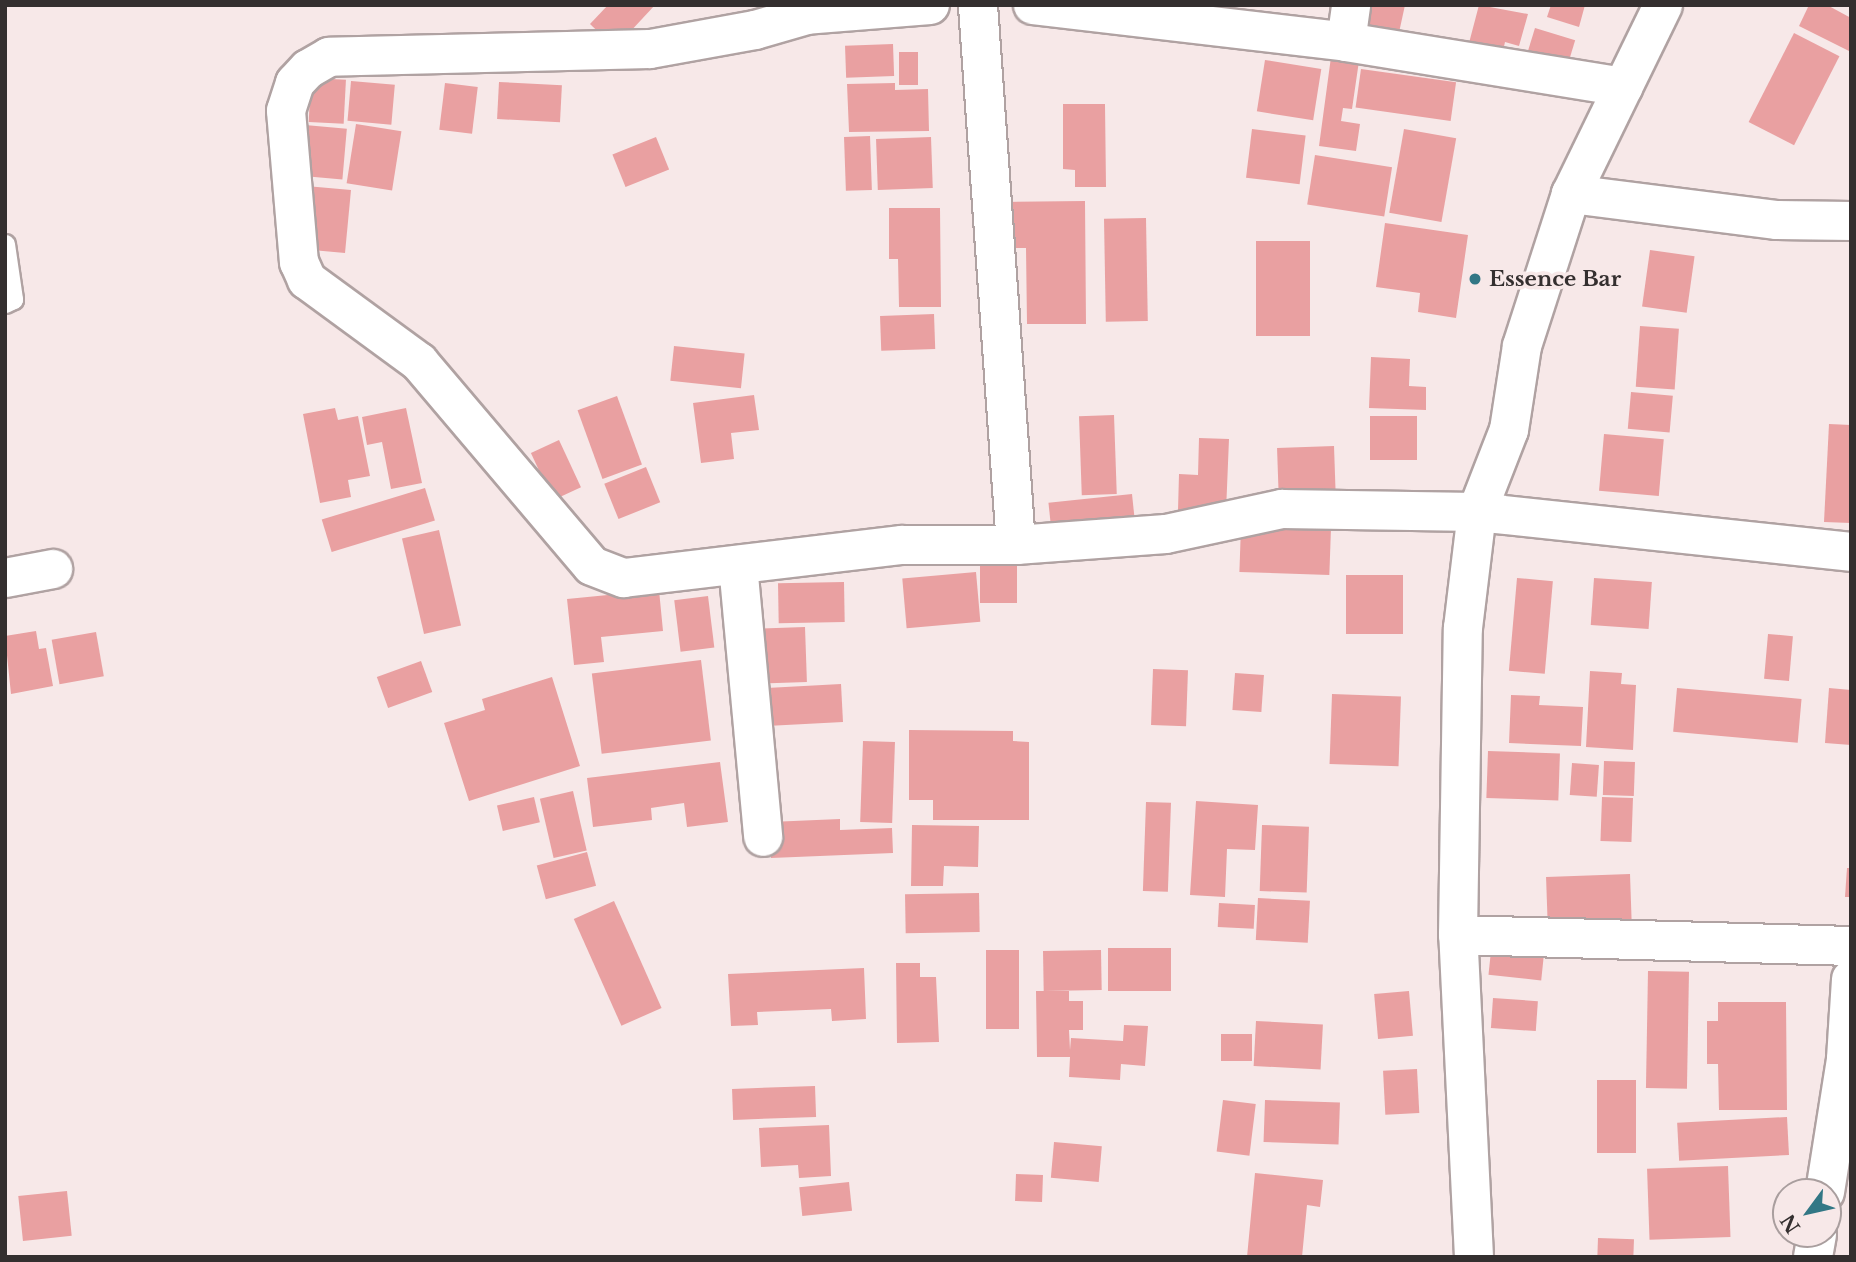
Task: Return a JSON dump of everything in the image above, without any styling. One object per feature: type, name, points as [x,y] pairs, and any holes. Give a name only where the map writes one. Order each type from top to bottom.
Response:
[{"type":"street","points":[[930,5],[807,10],[755,30],[650,48],[329,57],[308,69],[295,83],[286,111],[299,262],[307,280],[419,362],[593,566],[624,578],[902,545],[1016,545],[1166,534],[1282,509],[1477,512],[1851,552]]},
{"type":"street","points":[[978,5],[1016,545]]},
{"type":"street","points":[[1474,1257],[1458,935],[1462,628],[1477,512],[1509,430],[1522,346],[1571,194],[1663,5]]},
{"type":"street","points":[[1055,6],[1348,24],[1623,86]]},
{"type":"street","points":[[1571,194],[1777,220],[1851,221]]},
{"type":"street","points":[[738,565],[763,837]]},
{"type":"street","points":[[5,578],[52,569]]},
{"type":"street","points":[[1458,935],[1851,946]]},
{"type":"street","points":[[1827,1178],[1846,1059],[1851,979]]},
{"type":"lane","points":[[5,244],[13,299],[5,303]]},
{"type":"building","points":[[608,5],[655,5],[615,48],[590,24]]},
{"type":"building","points":[[1362,5],[1405,5],[1398,37],[1357,28]]},
{"type":"building","points":[[1479,5],[1528,14],[1519,46],[1505,42],[1503,51],[1469,43]]},
{"type":"building","points":[[1551,5],[1585,5],[1579,27],[1547,17]]},
{"type":"building","points":[[1809,5],[1827,5],[1851,18],[1851,52],[1799,26]]},
{"type":"building","points":[[1535,28],[1575,40],[1566,71],[1526,59]]},
{"type":"building","points":[[1794,33],[1839,56],[1794,145],[1749,122]]},
{"type":"building","points":[[893,44],[894,76],[846,78],[845,46]]},
{"type":"building","points":[[899,52],[918,52],[918,85],[899,85]]},
{"type":"building","points":[[1331,57],[1359,61],[1352,109],[1343,108],[1341,121],[1360,124],[1356,151],[1319,146]]},
{"type":"building","points":[[1265,60],[1321,69],[1313,120],[1257,111]]},
{"type":"building","points":[[1361,69],[1456,82],[1451,121],[1356,108]]},
{"type":"building","points":[[311,78],[346,80],[344,124],[309,122]]},
{"type":"building","points":[[351,81],[395,85],[391,125],[348,121]]},
{"type":"building","points":[[499,82],[562,85],[560,122],[497,119]]},
{"type":"building","points":[[445,83],[478,87],[472,134],[439,130]]},
{"type":"building","points":[[895,83],[895,90],[928,89],[929,131],[849,132],[847,84]]},
{"type":"building","points":[[1063,104],[1105,104],[1106,187],[1075,187],[1075,170],[1063,169]]},
{"type":"building","points":[[356,124],[401,131],[392,190],[347,183]]},
{"type":"building","points":[[305,125],[347,129],[342,179],[301,176]]},
{"type":"building","points":[[1252,129],[1306,136],[1300,184],[1246,178]]},
{"type":"building","points":[[1404,129],[1456,138],[1441,222],[1389,213]]},
{"type":"building","points":[[870,136],[872,190],[846,191],[844,137]]},
{"type":"building","points":[[656,137],[669,169],[626,187],[612,155]]},
{"type":"building","points":[[931,137],[933,188],[878,190],[876,139]]},
{"type":"building","points":[[1315,155],[1392,167],[1384,217],[1307,204]]},
{"type":"building","points":[[306,186],[351,190],[345,253],[312,250]]},
{"type":"building","points":[[1085,201],[1086,324],[1027,324],[1026,248],[1006,248],[1006,202]]},
{"type":"building","points":[[889,208],[940,208],[941,307],[899,307],[898,259],[889,259]]},
{"type":"building","points":[[1146,218],[1148,321],[1106,322],[1104,219]]},
{"type":"building","points":[[1385,223],[1468,235],[1456,318],[1418,312],[1420,293],[1376,287]]},
{"type":"building","points":[[1256,241],[1310,241],[1310,336],[1256,336]]},
{"type":"building","points":[[1650,250],[1695,256],[1687,313],[1642,306]]},
{"type":"building","points":[[934,314],[935,349],[881,351],[880,316]]},
{"type":"building","points":[[1640,326],[1679,329],[1675,390],[1636,387]]},
{"type":"building","points":[[674,346],[745,353],[741,388],[670,381]]},
{"type":"building","points":[[1371,357],[1410,359],[1409,386],[1426,387],[1426,410],[1369,408]]},
{"type":"building","points":[[1631,392],[1673,396],[1670,433],[1628,429]]},
{"type":"building","points":[[754,395],[759,430],[731,433],[734,459],[701,463],[693,403]]},
{"type":"building","points":[[617,396],[642,465],[603,479],[578,410]]},
{"type":"building","points":[[335,408],[338,420],[358,416],[370,476],[348,480],[351,497],[320,503],[303,414]]},
{"type":"building","points":[[406,408],[422,483],[391,489],[382,442],[367,445],[362,417]]},
{"type":"building","points":[[1114,415],[1117,494],[1082,495],[1079,416]]},
{"type":"building","points":[[1370,416],[1417,416],[1417,460],[1370,460]]},
{"type":"building","points":[[1829,424],[1851,425],[1851,523],[1824,522]]},
{"type":"building","points":[[1604,434],[1664,439],[1659,496],[1599,491]]},
{"type":"building","points":[[1199,438],[1229,439],[1226,512],[1178,510],[1179,474],[1198,475]]},
{"type":"building","points":[[559,440],[581,487],[553,500],[531,453]]},
{"type":"building","points":[[1334,446],[1336,493],[1279,495],[1277,448]]},
{"type":"building","points":[[646,467],[660,502],[619,519],[604,484]]},
{"type":"building","points":[[425,488],[435,521],[332,552],[322,520]]},
{"type":"building","points":[[1132,494],[1135,525],[1052,534],[1048,503]]},
{"type":"building","points":[[1241,526],[1331,529],[1329,575],[1239,572]]},
{"type":"building","points":[[439,530],[461,625],[424,634],[402,539]]},
{"type":"building","points":[[980,566],[1017,566],[1017,603],[980,603]]},
{"type":"building","points":[[976,572],[980,622],[907,628],[902,578]]},
{"type":"building","points":[[1346,575],[1403,575],[1403,634],[1346,634]]},
{"type":"building","points":[[1517,578],[1553,581],[1545,674],[1509,671]]},
{"type":"building","points":[[1594,578],[1652,582],[1649,629],[1591,625]]},
{"type":"building","points":[[844,582],[845,622],[779,623],[778,583]]},
{"type":"building","points":[[659,590],[663,631],[601,637],[604,662],[574,665],[567,599]]},
{"type":"building","points":[[708,596],[714,648],[681,652],[674,600]]},
{"type":"building","points":[[805,627],[807,682],[754,684],[752,629]]},
{"type":"building","points":[[36,631],[39,649],[46,648],[53,686],[11,694],[5,636]]},
{"type":"building","points":[[96,632],[104,676],[59,684],[52,640]]},
{"type":"building","points":[[1768,634],[1793,636],[1789,681],[1764,679]]},
{"type":"building","points":[[701,660],[711,740],[602,754],[592,673]]},
{"type":"building","points":[[421,661],[432,692],[388,708],[377,677]]},
{"type":"building","points":[[1153,669],[1188,670],[1186,726],[1151,725]]},
{"type":"building","points":[[1590,671],[1622,673],[1621,684],[1636,685],[1633,750],[1586,747]]},
{"type":"building","points":[[1235,673],[1264,675],[1261,712],[1232,710]]},
{"type":"building","points":[[552,677],[580,766],[469,801],[444,723],[485,710],[482,699]]},
{"type":"building","points":[[841,684],[843,722],[755,727],[753,689]]},
{"type":"building","points":[[1677,688],[1802,699],[1798,743],[1673,732]]},
{"type":"building","points":[[1829,688],[1851,690],[1851,745],[1825,743]]},
{"type":"building","points":[[1332,694],[1401,696],[1399,766],[1330,764]]},
{"type":"building","points":[[1511,695],[1540,696],[1539,705],[1583,707],[1581,746],[1509,743]]},
{"type":"building","points":[[909,730],[1013,731],[1013,741],[1029,742],[1029,820],[933,820],[933,800],[909,800]]},
{"type":"building","points":[[863,741],[895,742],[892,823],[860,822]]},
{"type":"building","points":[[1488,751],[1560,754],[1558,800],[1486,798]]},
{"type":"building","points":[[1604,761],[1635,762],[1634,796],[1603,795]]},
{"type":"building","points":[[720,762],[728,822],[687,827],[684,803],[651,808],[652,820],[593,827],[587,778]]},
{"type":"building","points":[[1572,763],[1599,765],[1597,797],[1570,795]]},
{"type":"building","points":[[573,791],[587,850],[554,858],[540,799]]},
{"type":"building","points":[[534,797],[540,822],[503,831],[497,806]]},
{"type":"building","points":[[1602,797],[1633,798],[1631,842],[1600,841]]},
{"type":"building","points":[[1196,801],[1258,805],[1255,850],[1227,849],[1225,897],[1190,895]]},
{"type":"building","points":[[1146,802],[1171,803],[1168,892],[1143,891]]},
{"type":"building","points":[[840,819],[840,830],[892,828],[893,853],[771,858],[770,822]]},
{"type":"building","points":[[912,825],[979,826],[978,867],[944,866],[943,886],[911,886]]},
{"type":"building","points":[[1262,825],[1309,827],[1307,893],[1260,891]]},
{"type":"building","points":[[587,852],[596,886],[546,899],[537,865]]},
{"type":"building","points":[[1847,868],[1851,868],[1851,897],[1845,897]]},
{"type":"building","points":[[1630,874],[1632,927],[1548,930],[1546,877]]},
{"type":"building","points":[[979,893],[980,932],[906,933],[905,894]]},
{"type":"building","points":[[1258,898],[1310,901],[1308,943],[1256,940]]},
{"type":"building","points":[[614,901],[662,1008],[621,1026],[574,919]]},
{"type":"building","points":[[1219,903],[1255,905],[1254,929],[1218,927]]},
{"type":"building","points":[[1108,948],[1171,948],[1171,991],[1108,991]]},
{"type":"building","points":[[986,950],[1019,950],[1019,1029],[986,1029]]},
{"type":"building","points":[[1101,950],[1102,990],[1044,991],[1043,951]]},
{"type":"building","points":[[1491,951],[1544,957],[1541,980],[1488,975]]},
{"type":"building","points":[[896,963],[920,963],[920,977],[936,977],[939,1042],[897,1043]]},
{"type":"building","points":[[864,968],[866,1019],[832,1021],[831,1009],[757,1012],[758,1025],[731,1026],[728,974]]},
{"type":"building","points":[[1648,971],[1689,972],[1687,1089],[1646,1088]]},
{"type":"building","points":[[1036,991],[1069,991],[1069,1001],[1083,1001],[1083,1030],[1069,1030],[1070,1050],[1071,1038],[1123,1041],[1124,1025],[1148,1026],[1145,1066],[1121,1064],[1120,1080],[1069,1077],[1070,1057],[1037,1057]]},
{"type":"building","points":[[1409,991],[1413,1036],[1378,1039],[1374,994]]},
{"type":"building","points":[[1493,998],[1538,1001],[1536,1031],[1491,1028]]},
{"type":"building","points":[[1718,1002],[1786,1002],[1787,1110],[1719,1110],[1718,1064],[1707,1064],[1707,1021],[1718,1021]]},
{"type":"building","points":[[1256,1021],[1323,1025],[1321,1069],[1254,1066]]},
{"type":"building","points":[[1221,1034],[1252,1034],[1252,1061],[1221,1061]]},
{"type":"building","points":[[1417,1069],[1419,1113],[1385,1115],[1383,1071]]},
{"type":"building","points":[[1597,1080],[1636,1080],[1636,1153],[1597,1153]]},
{"type":"building","points":[[815,1086],[816,1117],[733,1120],[732,1089]]},
{"type":"building","points":[[1223,1100],[1256,1104],[1249,1156],[1217,1152]]},
{"type":"building","points":[[1265,1100],[1340,1103],[1338,1145],[1264,1142]]},
{"type":"building","points":[[1787,1117],[1789,1155],[1679,1161],[1677,1123]]},
{"type":"building","points":[[829,1125],[831,1176],[799,1178],[798,1165],[761,1167],[759,1128]]},
{"type":"building","points":[[1054,1142],[1102,1146],[1099,1182],[1051,1178]]},
{"type":"building","points":[[1728,1166],[1730,1237],[1650,1240],[1647,1169]]},
{"type":"building","points":[[1255,1173],[1323,1180],[1320,1207],[1307,1205],[1302,1257],[1247,1257]]},
{"type":"building","points":[[1016,1174],[1043,1175],[1042,1202],[1015,1201]]},
{"type":"building","points":[[849,1182],[852,1211],[802,1216],[799,1187]]},
{"type":"building","points":[[67,1191],[72,1236],[23,1241],[18,1196]]},
{"type":"building","points":[[1598,1238],[1634,1239],[1633,1257],[1597,1257]]},
{"type":"place","name":"Essence Bar","points":[[1475,279]]}]
